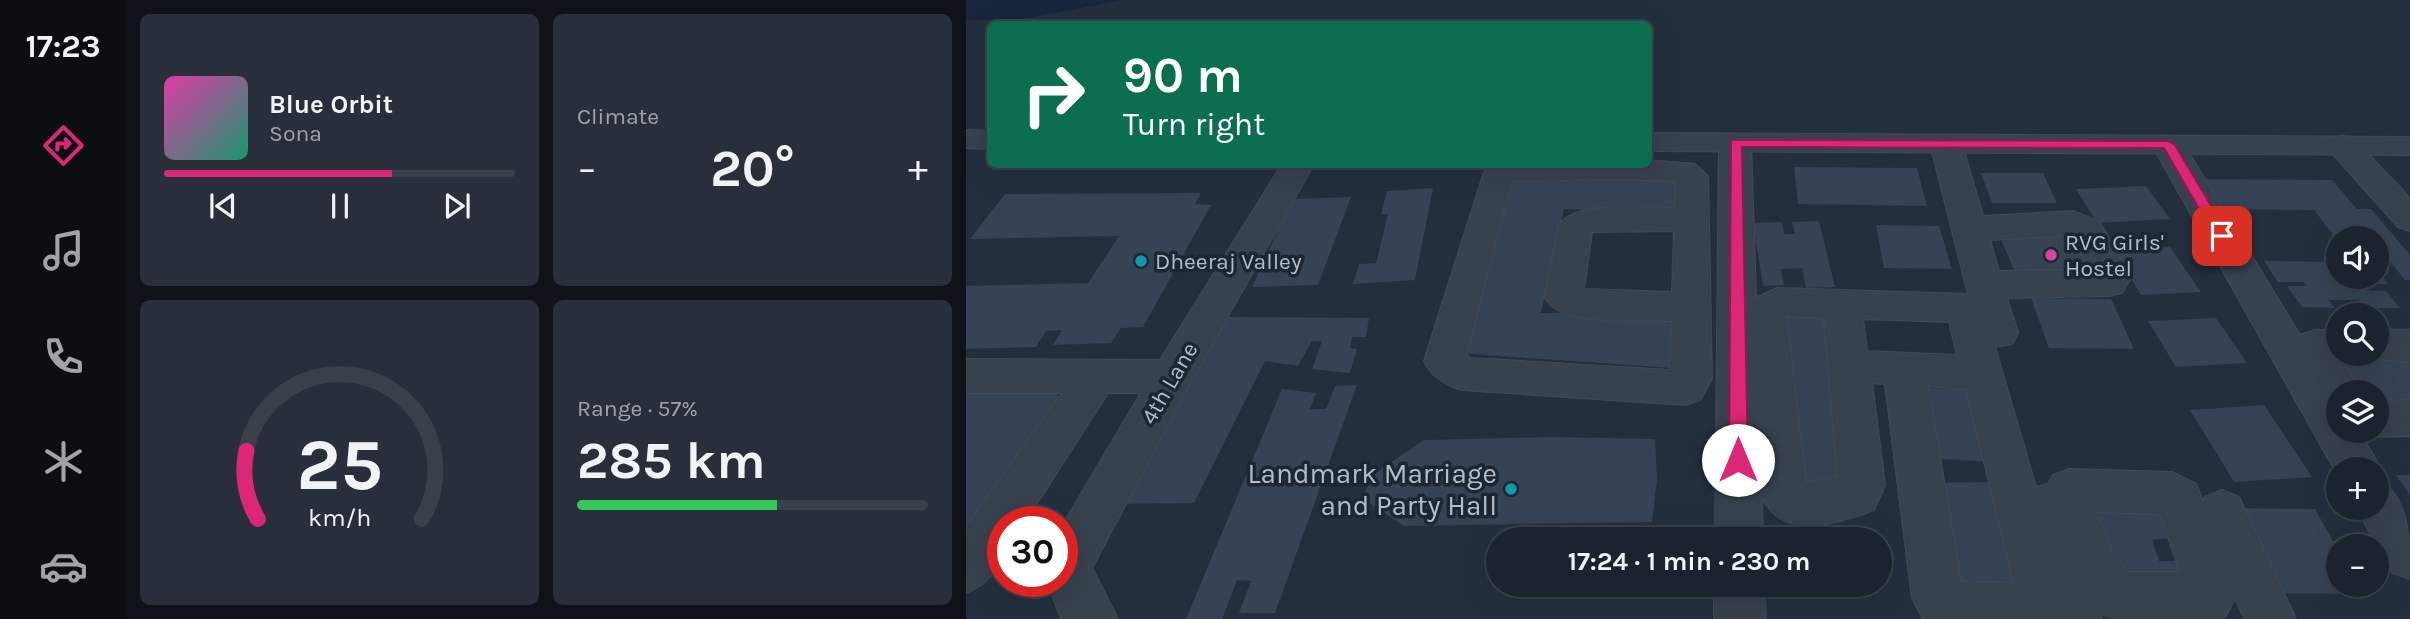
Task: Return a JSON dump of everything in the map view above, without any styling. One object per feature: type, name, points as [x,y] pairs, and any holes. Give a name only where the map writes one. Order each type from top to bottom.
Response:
[{"type":"street","points":[[966,139],[987,140]]},
{"type":"street","points":[[1652,142],[2410,146]]},
{"type":"street","points":[[1735,143],[1739,527]]},
{"type":"street","points":[[1904,369],[1938,598],[1947,607],[2039,609],[2043,597],[1982,373],[1980,301],[1971,229],[1946,144]]},
{"type":"street","points":[[2168,145],[2326,394]]},
{"type":"street","points":[[2343,145],[2410,219]]},
{"type":"street","name":"4th Lane","points":[[1087,613],[1066,566],[1172,377],[1296,168]]},
{"type":"street","points":[[1593,168],[1507,172],[1496,178],[1444,361],[1462,374],[1685,388],[1691,379],[1692,176],[1684,171],[1632,168]]},
{"type":"street","points":[[1691,307],[1572,303],[1564,298],[1576,225],[1583,221],[1692,219]]},
{"type":"street","points":[[1842,304],[1863,485],[1858,495],[1797,506],[1784,494],[1766,310],[1777,302],[1842,304],[1980,301],[2109,283],[2112,278],[2088,230],[2073,223],[1971,229]]},
{"type":"street","points":[[1980,301],[2058,506],[2076,619]]},
{"type":"street","points":[[2326,345],[2315,345],[2312,353],[2326,385]]},
{"type":"street","points":[[2389,345],[2410,346]]},
{"type":"street","points":[[1849,366],[1982,373]]},
{"type":"street","points":[[966,376],[1172,377]]},
{"type":"street","points":[[966,569],[1097,376]]},
{"type":"street","points":[[2389,419],[2410,418]]},
{"type":"street","points":[[2222,512],[2270,619]]},
{"type":"street","points":[[2388,520],[2410,556]]},
{"type":"street","points":[[1740,597],[1740,619]]},
{"type":"water","points":[[966,0],[1123,0],[1023,19],[966,20]]},
{"type":"building","points":[[1794,167],[1917,168],[1927,206],[1798,204]]},
{"type":"building","points":[[1981,173],[2043,173],[2057,203],[1992,203]]},
{"type":"building","points":[[1684,178],[1681,213],[1564,209],[1541,313],[1676,312],[1672,368],[1458,353],[1506,179]]},
{"type":"building","points":[[2203,179],[2332,180],[2357,209],[2371,209],[2385,226],[2327,226],[2314,210],[2224,209]]},
{"type":"building","points":[[2146,186],[2170,219],[2097,223],[2076,189]]},
{"type":"building","points":[[1433,188],[1415,280],[1353,284],[1359,264],[1376,263],[1388,214],[1381,214],[1387,191]]},
{"type":"building","name":"Dheeraj Valley","points":[[1201,193],[1195,204],[1211,205],[1143,327],[1121,328],[1111,343],[1053,345],[1062,330],[1046,331],[1036,347],[966,349],[966,286],[1088,283],[1119,236],[970,239],[1005,194]]},
{"type":"building","points":[[1351,197],[1318,285],[1252,287],[1292,199]]},
{"type":"building","points":[[1819,221],[1835,287],[1806,288],[1802,268],[1781,269],[1784,285],[1763,286],[1753,223],[1782,222],[1784,234],[1795,234],[1792,222]]},
{"type":"building","points":[[1876,225],[1939,226],[1952,269],[1884,268]]},
{"type":"building","points":[[2389,230],[2410,255],[2410,280],[2405,280],[2389,260]]},
{"type":"building","name":"RVG Girls' Hostel","points":[[2080,231],[2106,277],[2019,281],[1998,233]]},
{"type":"building","points":[[2170,247],[2201,292],[2141,295],[2114,249]]},
{"type":"building","points":[[2264,261],[2326,262],[2326,289],[2386,291],[2400,308],[2389,308],[2389,303],[2362,303],[2360,300],[2329,300],[2331,303],[2326,303],[2326,308],[2302,307],[2287,286],[2306,286],[2303,282],[2278,282]]},
{"type":"building","points":[[2031,298],[2111,299],[2134,349],[2049,348]]},
{"type":"building","points":[[1773,310],[1835,313],[1854,487],[1795,496]]},
{"type":"building","points":[[1225,317],[1369,318],[1366,337],[1352,337],[1350,348],[1357,349],[1350,373],[1312,369],[1322,341],[1312,341],[1298,366],[1265,361],[1194,503],[1114,504]]},
{"type":"building","points":[[2216,318],[2247,363],[2176,367],[2148,321]]},
{"type":"building","points":[[2410,350],[2410,406],[2389,408],[2389,380],[2343,380],[2331,366],[2389,366],[2389,352]]},
{"type":"building","points":[[1051,383],[1067,411],[990,506],[987,506],[987,510],[966,536],[966,385]]},
{"type":"building","points":[[1357,385],[1275,613],[1239,613],[1251,581],[1237,580],[1222,619],[1186,619],[1282,389],[1316,393],[1310,409],[1326,409],[1335,386]]},
{"type":"building","points":[[1914,387],[1979,390],[1994,462],[1924,458]]},
{"type":"building","points":[[2264,405],[2312,477],[2234,482],[2190,410]]},
{"type":"building","name":"Landmark Marriage and Party Hall","points":[[1551,437],[1655,439],[1657,480],[1652,522],[1404,526],[1362,498],[1374,474],[1424,440]]},
{"type":"building","points":[[2396,475],[2410,475],[2410,495]]},
{"type":"building","points":[[1998,482],[2033,600],[1952,601],[1925,483]]},
{"type":"building","points":[[2070,493],[2172,497],[2176,537],[2152,540],[2159,561],[2179,561],[2201,576],[2129,595]]},
{"type":"building","points":[[2228,508],[2315,509],[2329,534],[2326,534],[2326,594],[2269,593]]},
{"type":"place","name":"RVG Girls' Hostel","points":[[2051,255]]},
{"type":"place","name":"Dheeraj Valley","points":[[1141,261]]},
{"type":"place","name":"Landmark Marriage and Party Hall","points":[[1511,489]]},
{"type":"route","points":[[1738,460],[1735,143],[2168,145],[2222,236]]}]
